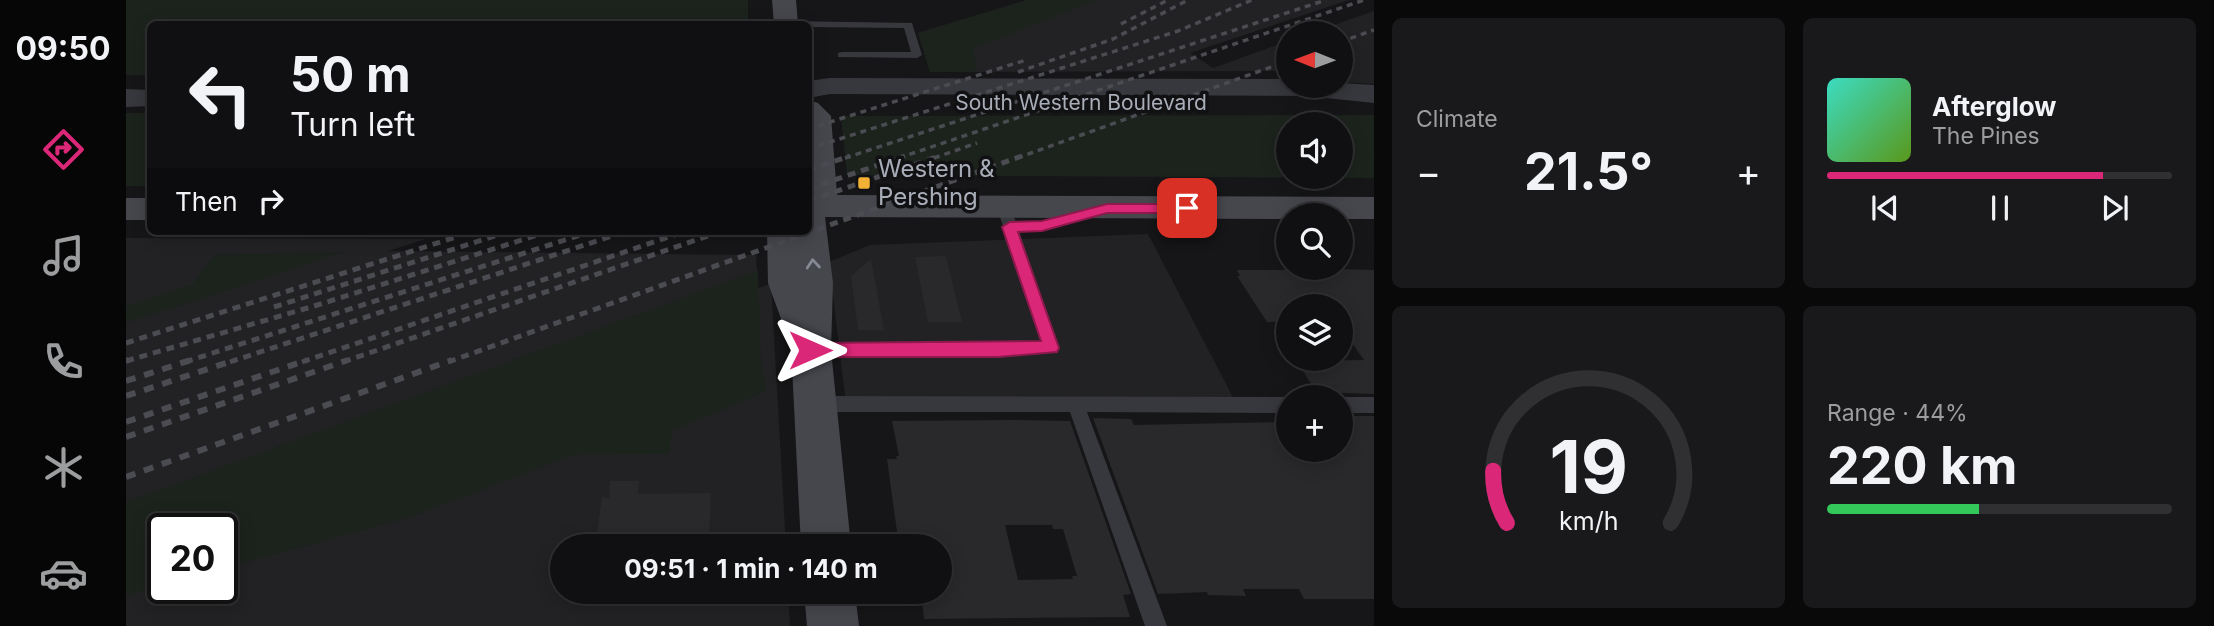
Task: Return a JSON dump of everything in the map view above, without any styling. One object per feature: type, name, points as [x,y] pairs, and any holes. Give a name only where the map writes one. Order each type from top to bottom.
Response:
[{"type":"main road","points":[[784,0],[786,21]]},
{"type":"main road","points":[[812,112],[816,116],[812,202]]},
{"type":"main road","points":[[812,202],[1030,191],[1107,209],[1374,208]]},
{"type":"main road","points":[[812,202],[1007,217],[1042,226],[1107,209]]},
{"type":"main road","points":[[126,209],[147,209]]},
{"type":"main road","points":[[812,227],[1007,217]]},
{"type":"main road","points":[[784,235],[787,283],[810,350]]},
{"type":"main road","points":[[810,235],[814,283],[810,350],[825,534]]},
{"type":"main road","points":[[831,604],[833,626]]},
{"type":"street","name":"South Western Boulevard","points":[[812,89],[830,86],[1293,88],[1364,94]]},
{"type":"street","name":"South Western Boulevard","points":[[812,98],[835,102],[1295,105],[1364,94]]},
{"type":"street","points":[[126,98],[147,98]]},
{"type":"lane","points":[[812,24],[908,25],[917,55],[842,55]]},
{"type":"lane","points":[[810,350],[998,351],[1051,348],[1007,217]]},
{"type":"lane","points":[[815,404],[1276,405]]},
{"type":"lane","points":[[1076,405],[1156,626]]},
{"type":"lane","points":[[1353,405],[1374,405]]},
{"type":"shaded area","points":[[126,0],[748,0],[748,21],[147,21],[147,75],[126,75]]},
{"type":"shaded area","points":[[1027,0],[1349,0],[1286,21],[1276,21],[1276,24],[1190,53],[1213,68],[1276,45],[1276,71],[930,72],[918,33]]},
{"type":"shaded area","points":[[1027,0],[1097,0],[973,49],[977,71],[930,72],[918,33]]},
{"type":"shaded area","points":[[1374,11],[1374,84],[1353,83],[1353,21],[1345,21]]},
{"type":"shaded area","points":[[126,113],[147,113],[147,186],[126,186]]},
{"type":"shaded area","points":[[1276,115],[1276,177],[847,175],[841,116]]},
{"type":"shaded area","points":[[1353,115],[1374,115],[1374,178],[1353,178]]},
{"type":"shaded area","points":[[1148,234],[1237,405],[846,404],[829,262],[870,245]]},
{"type":"shaded area","points":[[126,238],[426,239],[388,251],[756,255],[758,288],[771,284],[785,534],[550,534],[550,604],[789,604],[790,626],[126,626]]},
{"type":"shaded area","points":[[344,252],[126,323],[126,307],[193,284],[213,255]]},
{"type":"shaded area","points":[[758,270],[761,364],[767,391],[672,431],[669,454],[574,455],[411,517],[238,565],[238,513],[147,513],[147,590],[126,596],[126,502]]},
{"type":"building","points":[[946,256],[962,322],[928,322],[915,257]]},
{"type":"building","points":[[871,259],[884,330],[858,330],[851,276]]},
{"type":"building","points":[[1353,269],[1374,270],[1374,394],[1353,393],[1353,385],[1312,385],[1303,371],[1353,371],[1353,360],[1364,360],[1353,344],[1353,294],[1276,294],[1276,322],[1267,322],[1237,276],[1240,276],[1237,270],[1276,270],[1276,280],[1353,280]]},
{"type":"building","points":[[1353,416],[1374,416],[1374,599],[1304,599],[1299,589],[1243,589],[1246,596],[1208,595],[1207,592],[1158,594],[1093,418],[1131,419],[1134,425],[1276,422],[1276,462],[1353,462]]},
{"type":"building","points":[[892,421],[1070,421],[1131,594],[1123,595],[1130,617],[924,619],[922,604],[952,604],[952,534],[897,534],[887,459],[897,459],[896,456],[899,456]],"holes":[[[1005,525],[1052,525],[1053,529],[1063,529],[1077,576],[1072,576],[1073,579],[1018,580]]]},
{"type":"building","points":[[610,481],[639,481],[638,494],[711,493],[709,534],[597,534],[602,497],[609,498]]},
{"type":"railway","points":[[1121,24],[1168,0]]},
{"type":"railway","points":[[1018,72],[1113,39],[1188,0]]},
{"type":"railway","points":[[812,148],[1178,31],[1252,0]]},
{"type":"railway","points":[[845,158],[1326,0]]},
{"type":"railway","points":[[899,158],[1364,0]]},
{"type":"railway","points":[[1353,37],[1374,30]]},
{"type":"railway","points":[[812,128],[1026,60]]},
{"type":"railway","points":[[1017,158],[1276,65]]},
{"type":"railway","points":[[934,158],[977,143]]},
{"type":"railway","points":[[812,169],[850,156]]},
{"type":"railway","points":[[812,188],[905,156]]},
{"type":"railway","points":[[812,200],[939,156]]},
{"type":"railway","points":[[812,231],[1022,156]]},
{"type":"railway","points":[[274,307],[498,235]]},
{"type":"railway","points":[[129,360],[126,361],[311,307],[537,235]]},
{"type":"railway","points":[[185,362],[581,235]]},
{"type":"railway","points":[[230,362],[615,235]]},
{"type":"railway","points":[[302,362],[674,235]]},
{"type":"railway","points":[[343,362],[710,235]]},
{"type":"railway","points":[[448,362],[802,235]]},
{"type":"railway","points":[[126,343],[459,236]]},
{"type":"railway","points":[[126,381],[191,360]]},
{"type":"railway","points":[[126,396],[235,360]]},
{"type":"railway","points":[[126,422],[307,360]]},
{"type":"railway","points":[[126,437],[348,360]]},
{"type":"railway","points":[[126,477],[452,360]]},
{"type":"place","name":"Western & Pershing","points":[[864,183]]},
{"type":"route","points":[[810,350],[998,351],[1051,348],[1010,227],[1042,226],[1107,209],[1187,208]]}]
